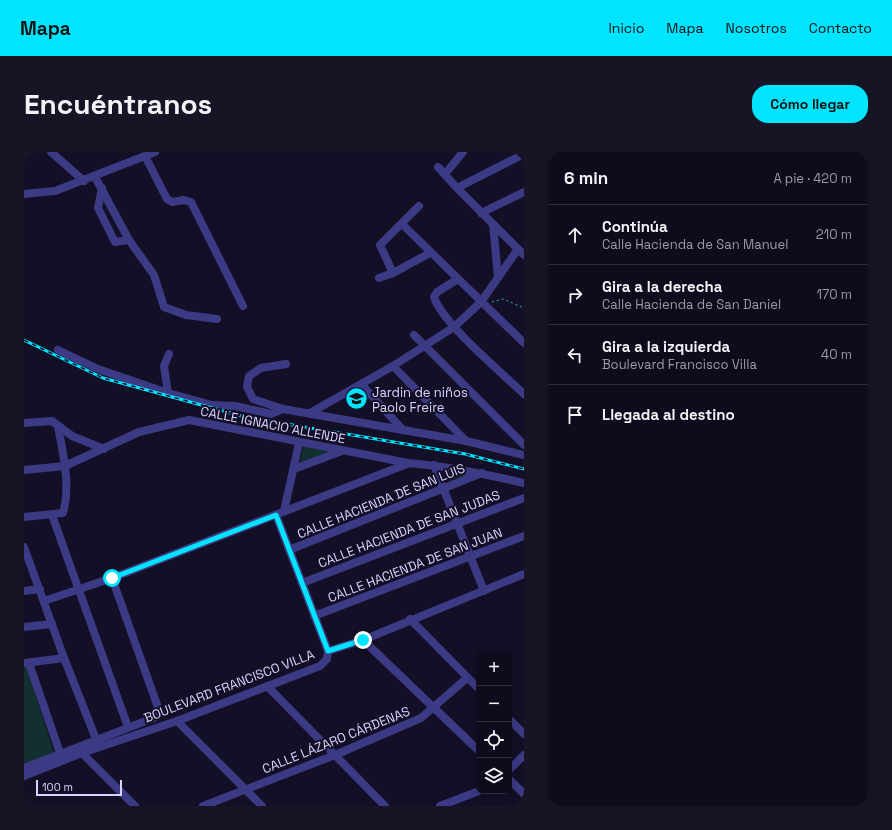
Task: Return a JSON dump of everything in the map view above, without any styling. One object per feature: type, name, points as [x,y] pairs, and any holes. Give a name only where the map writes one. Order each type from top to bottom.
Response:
[{"type":"street","points":[[51,152],[84,181]]},
{"type":"street","points":[[24,194],[55,191],[95,177],[154,152]]},
{"type":"street","points":[[444,174],[463,152]]},
{"type":"street","points":[[457,188],[524,154]]},
{"type":"street","points":[[145,156],[167,199],[172,202],[184,200],[191,202],[243,306]]},
{"type":"street","points":[[310,413],[425,347],[454,327],[482,303],[498,277],[521,252],[438,167]]},
{"type":"street","points":[[95,177],[129,240],[154,275],[164,307],[186,315],[217,319]]},
{"type":"street","points":[[102,188],[98,208],[115,242],[129,240]]},
{"type":"street","points":[[482,213],[524,192]]},
{"type":"street","points":[[393,273],[380,245],[419,206]]},
{"type":"street","points":[[402,224],[430,253],[524,343]]},
{"type":"street","points":[[493,224],[498,277]]},
{"type":"street","points":[[380,278],[393,273],[430,253]]},
{"type":"street","points":[[458,279],[437,292],[434,297],[436,303],[454,327],[524,394]]},
{"type":"street","points":[[414,334],[425,347],[524,445]]},
{"type":"street","points":[[58,350],[98,369],[168,393],[212,405],[235,406],[272,414],[282,410]]},
{"type":"street","points":[[168,393],[164,366],[169,354]]},
{"type":"street","points":[[286,364],[261,368],[249,376],[247,387],[253,399],[282,410],[310,413],[466,441],[524,455]]},
{"type":"street","points":[[393,366],[466,441]]},
{"type":"street","points":[[360,384],[402,430]]},
{"type":"street","name":"CALLE IGNACIO ALLENDE","points":[[24,470],[65,466],[139,432],[188,420],[299,443],[408,463],[434,465],[482,473],[524,484]]},
{"type":"street","points":[[24,423],[52,421],[72,436],[104,449]]},
{"type":"street","points":[[24,518],[63,513],[66,500],[65,466],[58,426]]},
{"type":"street","points":[[299,443],[294,468],[280,513],[289,550],[328,651]]},
{"type":"street","points":[[294,468],[342,451]]},
{"type":"street","points":[[44,602],[112,578],[408,463]]},
{"type":"street","points":[[434,465],[484,591]]},
{"type":"street","name":"CALLE HACIENDA DE SAN LUIS","points":[[289,550],[443,490],[482,473]]},
{"type":"street","name":"CALLE HACIENDA DE SAN JUDAS","points":[[302,583],[524,498]]},
{"type":"street","points":[[52,515],[128,726]]},
{"type":"street","name":"CALLE HACIENDA DE SAN JUAN","points":[[314,616],[524,536]]},
{"type":"street","points":[[24,547],[64,658],[96,740]]},
{"type":"street","name":"BOULEVARD FRANCISCO VILLA","points":[[24,776],[176,721],[320,666],[327,659],[328,651],[363,640],[410,619],[524,574]]},
{"type":"street","name":"BOULEVARD FRANCISCO VILLA","points":[[24,768],[128,726],[156,717],[160,713],[112,578]]},
{"type":"street","points":[[24,590],[40,589]]},
{"type":"street","points":[[410,619],[476,686]]},
{"type":"street","points":[[24,627],[52,624]]},
{"type":"street","points":[[363,640],[476,748]]},
{"type":"street","points":[[60,753],[26,663],[64,658]]},
{"type":"street","name":"CALLE LÁZARO CÁRDENAS","points":[[203,806],[335,755],[421,718],[467,678]]},
{"type":"street","points":[[267,686],[385,806]]},
{"type":"street","points":[[176,721],[262,806]]},
{"type":"street","points":[[512,722],[524,734]]},
{"type":"street","points":[[82,754],[135,806]]},
{"type":"street","points":[[512,767],[524,755]]},
{"type":"street","points":[[512,782],[524,794]]},
{"type":"street","points":[[440,806],[476,791]]},
{"type":"path","points":[[482,303],[503,299],[524,308]]},
{"type":"green space","points":[[304,445],[333,452],[300,462]]},
{"type":"green space","points":[[442,468],[468,475],[448,481]]},
{"type":"green space","points":[[24,667],[27,667],[54,753],[24,764]]},
{"type":"railway","points":[[24,340],[103,378],[245,417],[465,454],[524,469]]},
{"type":"place","name":"Jardin de niños Paolo Freire","points":[[356,399]]},
{"type":"route","points":[[112,578],[276,515],[328,651],[363,640]]}]
